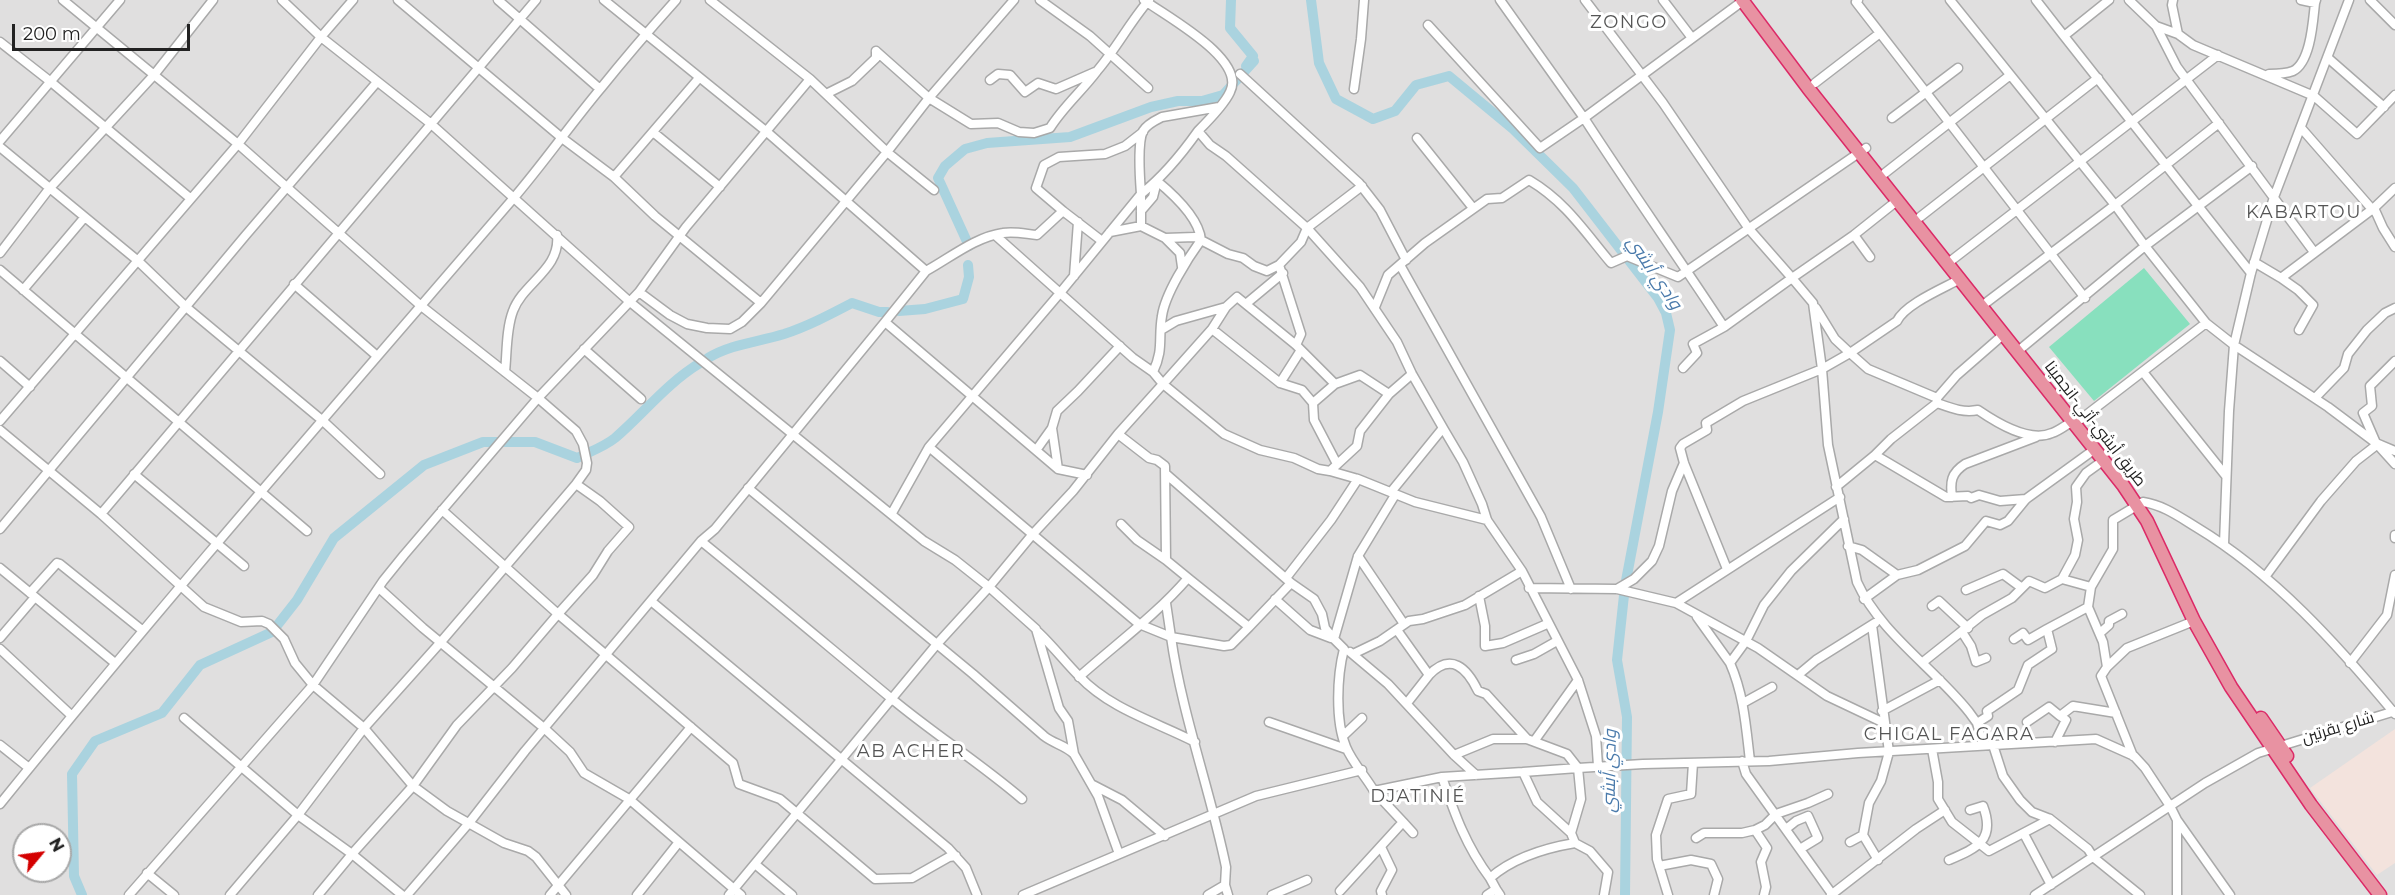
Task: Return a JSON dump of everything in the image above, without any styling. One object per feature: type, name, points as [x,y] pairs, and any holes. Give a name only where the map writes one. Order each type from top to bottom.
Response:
[{"type":"highway","points":[[1745,0],[1863,150],[1885,173],[1920,217],[1951,261],[1960,279],[2004,334],[2021,349]]},
{"type":"highway","points":[[1773,36],[1815,83],[1898,200],[1987,302],[2139,503],[2168,547],[2215,647],[2276,747],[2380,895]]},
{"type":"highway","name":"طريق أبشي-أتي-انجمينا","points":[[2077,420],[2095,449],[2139,503],[2194,621],[2231,687],[2276,747]]},
{"type":"highway","points":[[2344,844],[2388,895]]},
{"type":"street","points":[[63,0],[238,144],[420,305],[538,398],[576,431],[583,444],[587,468],[576,484],[364,728],[298,815],[230,895]]},
{"type":"street","points":[[0,141],[120,0]]},
{"type":"street","points":[[0,253],[49,189],[154,75],[213,0]]},
{"type":"street","points":[[282,0],[321,37],[430,123],[630,302],[924,540],[955,560],[989,587],[1058,650],[1079,677],[1129,711],[1195,742]]},
{"type":"street","points":[[0,421],[238,144],[321,37],[353,0]]},
{"type":"street","points":[[398,0],[562,138],[614,177],[679,236],[761,303]]},
{"type":"street","points":[[498,0],[600,89]]},
{"type":"street","points":[[101,514],[536,0]]},
{"type":"street","points":[[603,0],[767,132],[926,272]]},
{"type":"street","points":[[0,804],[142,630],[514,197],[600,89],[676,0]]},
{"type":"street","points":[[710,0],[810,79],[887,152],[934,190]]},
{"type":"street","points":[[639,292],[670,315],[687,324],[730,329],[742,322],[761,303],[929,98],[1014,0]]},
{"type":"street","points":[[1040,0],[1090,36],[1148,88]]},
{"type":"street","points":[[1354,89],[1364,0]]},
{"type":"street","points":[[1500,0],[1584,118],[1648,217],[1688,271],[1724,327]]},
{"type":"street","points":[[1585,0],[1643,75],[1702,158],[1749,230],[1813,303],[1834,339],[1868,369],[1958,410],[1978,410],[1993,420],[2029,435],[2039,436]]},
{"type":"street","points":[[1663,0],[1692,38]]},
{"type":"street","points":[[1428,25],[1540,148],[1745,0]]},
{"type":"street","points":[[1950,0],[2115,205],[2206,323],[2234,345],[2315,398],[2376,443],[2395,464]]},
{"type":"street","points":[[2036,0],[2251,273]]},
{"type":"street","points":[[2064,36],[2109,0]]},
{"type":"street","points":[[2129,0],[2156,26],[2186,80],[2314,252]]},
{"type":"street","points":[[2173,0],[2178,34]]},
{"type":"street","points":[[2265,74],[2282,74],[2296,70],[2305,56],[2311,36],[2316,1],[2301,0]]},
{"type":"street","points":[[2224,543],[2234,345],[2251,273],[2274,197],[2302,129],[2349,0]]},
{"type":"street","points":[[2370,0],[2395,26]]},
{"type":"street","points":[[826,94],[852,81],[876,58],[876,51],[929,98],[971,124],[998,123],[1019,132],[1034,133],[1050,128],[1060,111],[1072,102],[1099,70],[1147,1],[1184,26],[1228,64],[1232,84],[1230,92],[1210,120],[1198,131],[1180,156],[1157,181],[1141,194],[929,447],[892,513]]},
{"type":"street","points":[[1856,1],[2085,298]]},
{"type":"street","points":[[2156,26],[2178,34],[2193,45],[2314,96],[2357,134],[2395,95]]},
{"type":"street","points":[[1815,83],[1880,33]]},
{"type":"street","points":[[0,42],[190,198]]},
{"type":"street","points":[[1951,261],[2218,55]]},
{"type":"street","points":[[2328,58],[2384,107]]},
{"type":"street","points":[[1892,118],[1958,68]]},
{"type":"street","points":[[990,80],[998,74],[1010,75],[1025,92],[1038,83],[1056,89],[1099,70]]},
{"type":"street","points":[[1240,74],[1362,186],[1380,210],[1403,262],[1541,517],[1571,589]]},
{"type":"street","points":[[1885,173],[2009,76]]},
{"type":"street","points":[[614,177],[699,78]]},
{"type":"street","points":[[1920,217],[2098,78]]},
{"type":"street","points":[[129,895],[313,686],[379,588],[442,510],[538,398],[639,292],[679,236],[810,79]]},
{"type":"street","points":[[0,529],[377,82]]},
{"type":"street","points":[[1102,241],[1036,188],[1044,165],[1059,157],[1106,154],[1125,146],[1162,117],[1219,107]]},
{"type":"street","points":[[1987,302],[2219,123]]},
{"type":"street","points":[[2302,129],[2373,208],[2395,247]]},
{"type":"street","points":[[1198,131],[1210,145],[1226,156],[1307,228],[1375,307],[1397,342],[1412,374],[1463,462],[1487,520],[1522,571],[1547,624],[1578,680],[1596,736],[1602,766]]},
{"type":"street","points":[[653,132],[720,187]]},
{"type":"street","points":[[1141,226],[1139,170],[1143,132]]},
{"type":"street","points":[[1417,138],[1473,208]]},
{"type":"street","points":[[0,147],[137,261],[186,307],[323,420],[380,474]]},
{"type":"street","points":[[1375,307],[1388,275],[1403,262],[1473,208],[1487,199],[1502,198],[1529,180],[1551,194],[1570,212],[1611,263],[1627,256],[1678,277],[1863,150]]},
{"type":"street","points":[[2021,349],[2145,246],[2252,166]]},
{"type":"street","points":[[1141,210],[1153,197],[1157,181]]},
{"type":"street","points":[[1153,372],[1161,356],[1162,314],[1182,267],[1201,240],[1200,230],[1171,193],[1157,181]]},
{"type":"street","points":[[1247,303],[1281,269],[1301,242],[1307,228],[1362,186]]},
{"type":"street","points":[[2281,278],[2373,208],[2395,188]]},
{"type":"street","points":[[1683,368],[1697,353],[1693,344],[1724,327],[1854,235],[1898,200]]},
{"type":"street","points":[[184,718],[298,815],[404,895],[469,823],[544,728],[702,541],[715,529],[926,272],[994,234],[1006,232],[1037,235],[1063,211]]},
{"type":"street","points":[[23,290],[84,218]]},
{"type":"street","points":[[1074,276],[1078,222]]},
{"type":"street","points":[[1110,232],[1141,226],[1165,238],[1180,253],[1182,267]]},
{"type":"street","points":[[994,234],[1120,346],[1153,372],[1163,384],[1224,434],[1260,450],[1294,458],[1318,469],[1358,479],[1415,502],[1487,520]]},
{"type":"street","points":[[1854,235],[1870,257]]},
{"type":"street","points":[[505,372],[512,312],[552,260],[558,244],[557,236]]},
{"type":"street","points":[[1165,238],[1195,237],[1267,271],[1281,269]]},
{"type":"street","points":[[2254,262],[2298,290],[2313,305],[2299,330]]},
{"type":"street","points":[[1280,383],[1298,347],[1301,334],[1281,269]]},
{"type":"street","points":[[0,270],[307,531]]},
{"type":"street","points":[[1726,570],[1684,463],[1681,446],[1707,430],[1706,423],[1743,401],[1822,369],[1850,353],[1897,321],[1910,306],[1960,279]]},
{"type":"street","points":[[294,284],[377,356]]},
{"type":"street","points":[[379,588],[440,643],[544,728],[570,752],[584,773],[629,799],[734,893],[795,814],[893,700],[937,644],[1087,475],[1118,434],[1212,329],[1226,307],[1237,297],[1298,347],[1335,384]]},
{"type":"street","points":[[1813,303],[1822,369],[1824,418],[1852,566],[1864,599],[1880,620],[1960,700],[1977,723],[1983,746]]},
{"type":"street","points":[[1161,330],[1176,321],[1226,307]]},
{"type":"street","points":[[2315,398],[2344,368],[2348,354],[2367,330],[2385,313],[2395,308]]},
{"type":"street","points":[[885,322],[1058,468],[1087,475]]},
{"type":"street","points":[[1952,497],[1950,482],[1957,469],[2039,436],[2051,434],[2077,420],[2206,323]]},
{"type":"street","points":[[1212,329],[1280,383],[1302,390],[1313,403],[1314,420],[1337,464]]},
{"type":"street","points":[[1836,487],[1937,401],[1957,375],[2004,334]]},
{"type":"street","points":[[1037,449],[1052,428],[1057,411],[1120,346]]},
{"type":"street","points":[[584,349],[641,399]]},
{"type":"street","points":[[0,361],[30,387]]},
{"type":"street","points":[[2376,443],[2363,413],[2372,406],[2371,384],[2395,361]]},
{"type":"street","points":[[2143,372],[2226,476]]},
{"type":"street","points":[[1330,471],[1357,446],[1360,431],[1389,394],[1412,374]]},
{"type":"street","points":[[1313,403],[1335,384],[1360,375],[1389,394]]},
{"type":"street","points":[[1052,428],[1058,468]]},
{"type":"street","points":[[1334,639],[1358,556],[1393,494],[1443,428]]},
{"type":"street","points":[[0,430],[101,514],[204,607],[241,622],[262,621],[269,624],[284,639],[295,663],[313,686],[364,728],[413,786],[430,800],[504,843],[528,851],[536,857],[566,895]]},
{"type":"street","points":[[1118,434],[1149,458],[1165,466],[1166,560]]},
{"type":"street","points":[[2376,443],[2393,446]]},
{"type":"street","points":[[2265,577],[2321,501],[2356,461],[2376,443]]},
{"type":"street","points":[[929,447],[1139,624],[1171,637],[1224,646],[1231,645],[1275,598],[1358,479]]},
{"type":"street","points":[[1864,599],[1897,575],[1918,570],[1965,546],[1986,521],[2000,525],[2008,521],[2026,499],[2095,449]]},
{"type":"street","points":[[1875,455],[1946,497],[1968,496],[1971,498],[1979,495],[2000,501],[2026,499]]},
{"type":"street","points":[[1923,662],[1982,615],[2012,598],[2029,581],[2044,588],[2062,579],[2070,568],[2078,546],[2074,519],[2077,502],[2076,487],[2086,473],[2104,460]]},
{"type":"street","points":[[1617,589],[1634,579],[1652,561],[1659,546],[1672,491],[1684,463]]},
{"type":"street","points":[[134,474],[244,566]]},
{"type":"street","points":[[1166,474],[1288,581],[1314,598],[1322,614],[1325,628],[1334,639],[1407,703],[1454,755],[1476,775]]},
{"type":"street","points":[[318,895],[413,786],[457,725],[512,668],[593,575],[608,551],[629,527],[600,501],[576,484]]},
{"type":"street","points":[[748,488],[937,644],[1044,736],[1053,743],[1065,746],[1074,754],[1092,785],[1119,855]]},
{"type":"street","points":[[1676,603],[1840,498]]},
{"type":"street","points":[[2107,667],[2100,633],[2092,620],[2088,606],[2091,586],[2113,549],[2113,520],[2139,503],[2161,506],[2224,543],[2286,595],[2394,712]]},
{"type":"street","points":[[442,510],[606,656],[733,763],[739,784],[780,799],[795,814],[875,879],[912,878],[949,857],[956,856]]},
{"type":"street","points":[[1730,663],[1746,641],[1764,605],[1791,571],[1844,519]]},
{"type":"street","points":[[1121,524],[1137,540],[1166,560],[1249,627]]},
{"type":"street","points":[[702,541],[893,700],[955,748],[971,757],[1022,799]]},
{"type":"street","points":[[1848,546],[1862,550],[1897,575]]},
{"type":"street","points":[[1358,556],[1429,675]]},
{"type":"street","points":[[0,638],[57,563],[142,630]]},
{"type":"street","points":[[0,568],[115,663]]},
{"type":"street","points":[[1353,654],[1380,641],[1401,627],[1465,605],[1522,571]]},
{"type":"street","points":[[1966,590],[2003,574],[2022,588]]},
{"type":"street","points":[[2350,663],[2387,615],[2395,575]]},
{"type":"street","points":[[1079,677],[1166,603],[1188,578]]},
{"type":"street","points":[[2062,579],[2091,586]]},
{"type":"street","points":[[1529,588],[1617,589],[1676,603],[1746,641],[1827,696],[1884,723]]},
{"type":"street","points":[[1479,596],[1485,626],[1485,646],[1503,643],[1547,624]]},
{"type":"street","points":[[1275,598],[1310,630],[1334,639]]},
{"type":"street","points":[[651,601],[956,856],[966,868],[977,895]]},
{"type":"street","points":[[1932,606],[1939,602],[1965,630],[1976,662],[1986,658]]},
{"type":"street","points":[[1166,603],[1187,721],[1195,742],[1226,867],[1225,885],[1228,895]]},
{"type":"street","points":[[2014,639],[2023,633],[2028,640],[2088,606]]},
{"type":"street","points":[[2100,633],[2109,625],[2109,621],[2121,614]]},
{"type":"street","points":[[1695,615],[1730,663],[1739,684],[1743,704],[1746,774],[1831,895],[1916,829],[1945,810]]},
{"type":"street","points":[[1798,675],[1816,660],[1880,620]]},
{"type":"street","points":[[2194,621],[2127,648],[2101,676],[2134,756],[2145,768],[2177,820],[2229,895]]},
{"type":"street","points":[[1872,625],[1889,752],[1881,781],[1869,803],[1863,835],[1878,860]]},
{"type":"street","points":[[1036,629],[1059,708],[1068,721],[1074,754]]},
{"type":"street","points":[[1977,723],[1988,716],[1987,711],[2018,690],[2028,665],[2052,649],[2047,629]]},
{"type":"street","points":[[1516,660],[1534,654],[1557,641]]},
{"type":"street","points":[[0,649],[72,716]]},
{"type":"street","points":[[1344,649],[1339,669],[1340,728],[1346,749],[1374,791],[1413,833]]},
{"type":"street","points":[[1407,703],[1437,667],[1448,664],[1459,666],[1468,673],[1478,691],[1486,694],[1531,740]]},
{"type":"street","points":[[1531,740],[1578,680]]},
{"type":"street","points":[[1882,711],[1940,680]]},
{"type":"street","points":[[1743,704],[1772,687]]},
{"type":"street","points":[[2060,716],[2073,706],[2116,713]]},
{"type":"street","points":[[2027,723],[2049,707],[2066,720],[2055,742]]},
{"type":"street","name":"شارع بقرتين","points":[[2036,895],[2205,783],[2276,747],[2394,712]]},
{"type":"street","points":[[1343,736],[1362,718]]},
{"type":"street","points":[[1269,722],[1346,749]]},
{"type":"street","points":[[550,895],[691,727]]},
{"type":"street","points":[[1454,755],[1493,739],[1531,740],[1567,754],[1578,768],[1581,799],[1571,833]]},
{"type":"street","points":[[1374,791],[1442,777],[2096,739],[2134,756]]},
{"type":"street","points":[[0,745],[29,768]]},
{"type":"street","points":[[1993,745],[2003,776],[2020,800],[2032,812],[2050,819],[2088,849],[2093,857],[2140,895]]},
{"type":"street","points":[[1932,749],[1938,782],[1938,799],[1957,826],[1989,851],[2050,819]]},
{"type":"street","points":[[1668,895],[1659,866],[1656,835],[1668,799],[1691,794],[1693,763]]},
{"type":"street","points":[[1023,895],[1037,893],[1256,796],[1362,770]]},
{"type":"street","points":[[1523,772],[1537,802],[1571,833],[1575,843],[1590,851],[1608,872],[1604,895]]},
{"type":"street","points":[[1442,777],[1462,833],[1498,892],[1487,895]]},
{"type":"street","points":[[1092,785],[1122,800],[1166,836]]},
{"type":"street","points":[[1696,838],[1704,833],[1742,833],[1755,830],[1765,825],[1776,814],[1828,794]]},
{"type":"street","points":[[1948,860],[1980,844],[1988,829],[1988,819],[1983,806],[1970,810]]},
{"type":"street","points":[[1786,829],[1808,816],[1818,838],[1800,849]]},
{"type":"street","points":[[2177,820],[2177,895]]},
{"type":"street","points":[[1340,891],[1403,822]]},
{"type":"street","points":[[1755,830],[1767,848],[1761,862],[1766,887],[1764,895]]},
{"type":"street","points":[[2024,834],[2051,885]]},
{"type":"street","points":[[1850,842],[1863,835]]},
{"type":"street","points":[[636,895],[679,842]]},
{"type":"street","points":[[1491,878],[1503,867],[1534,853],[1575,843]]},
{"type":"street","points":[[1381,847],[1392,870],[1381,891],[1383,895]]},
{"type":"street","points":[[1659,866],[1691,860],[1711,864],[1718,879],[1714,895]]},
{"type":"street","points":[[755,864],[792,895]]},
{"type":"street","points":[[147,873],[174,895]]},
{"type":"street","points":[[1272,895],[1307,880]]},
{"type":"street","points":[[1208,895],[1225,885]]},
{"type":"shaded area","points":[[0,0],[2395,0],[2395,895],[0,895]]},
{"type":"shaded area","points":[[2395,729],[2395,863],[2377,875],[2310,788]]},
{"type":"green space","points":[[2144,268],[2190,324],[2094,401],[2049,347]]},
{"type":"waterway","points":[[1231,0],[1230,28],[1253,56],[1246,66]]},
{"type":"waterway","name":"وادي أبشي","points":[[1311,0],[1319,63],[1336,99],[1373,119],[1395,111],[1416,85],[1449,76],[1513,129],[1573,188],[1658,298],[1666,313],[1670,330],[1658,412],[1625,586],[1617,660],[1627,717],[1625,895]]},
{"type":"waterway","points":[[969,246],[938,178],[945,166],[965,149],[987,143],[1070,137],[1151,107],[1178,101],[1202,101],[1223,95],[1254,61]]},
{"type":"waterway","points":[[899,311],[925,309],[963,299],[969,277],[968,265]]},
{"type":"waterway","points":[[708,358],[735,346],[793,331],[852,303],[879,312],[887,312]]},
{"type":"waterway","points":[[82,895],[74,876],[72,774],[95,741],[162,713],[200,665],[272,632],[297,600],[334,538],[424,465],[483,442],[535,442],[577,458],[615,438],[666,389],[700,363]]},
{"type":"district","name":"ZONGO","points":[[1629,23]]},
{"type":"district","name":"KABARTOU","points":[[2304,213]]},
{"type":"district","name":"CHIGAL FAGARA","points":[[1949,735]]},
{"type":"district","name":"AB ACHER","points":[[911,752]]},
{"type":"district","name":"DJATINIÉ","points":[[1418,797]]}]
